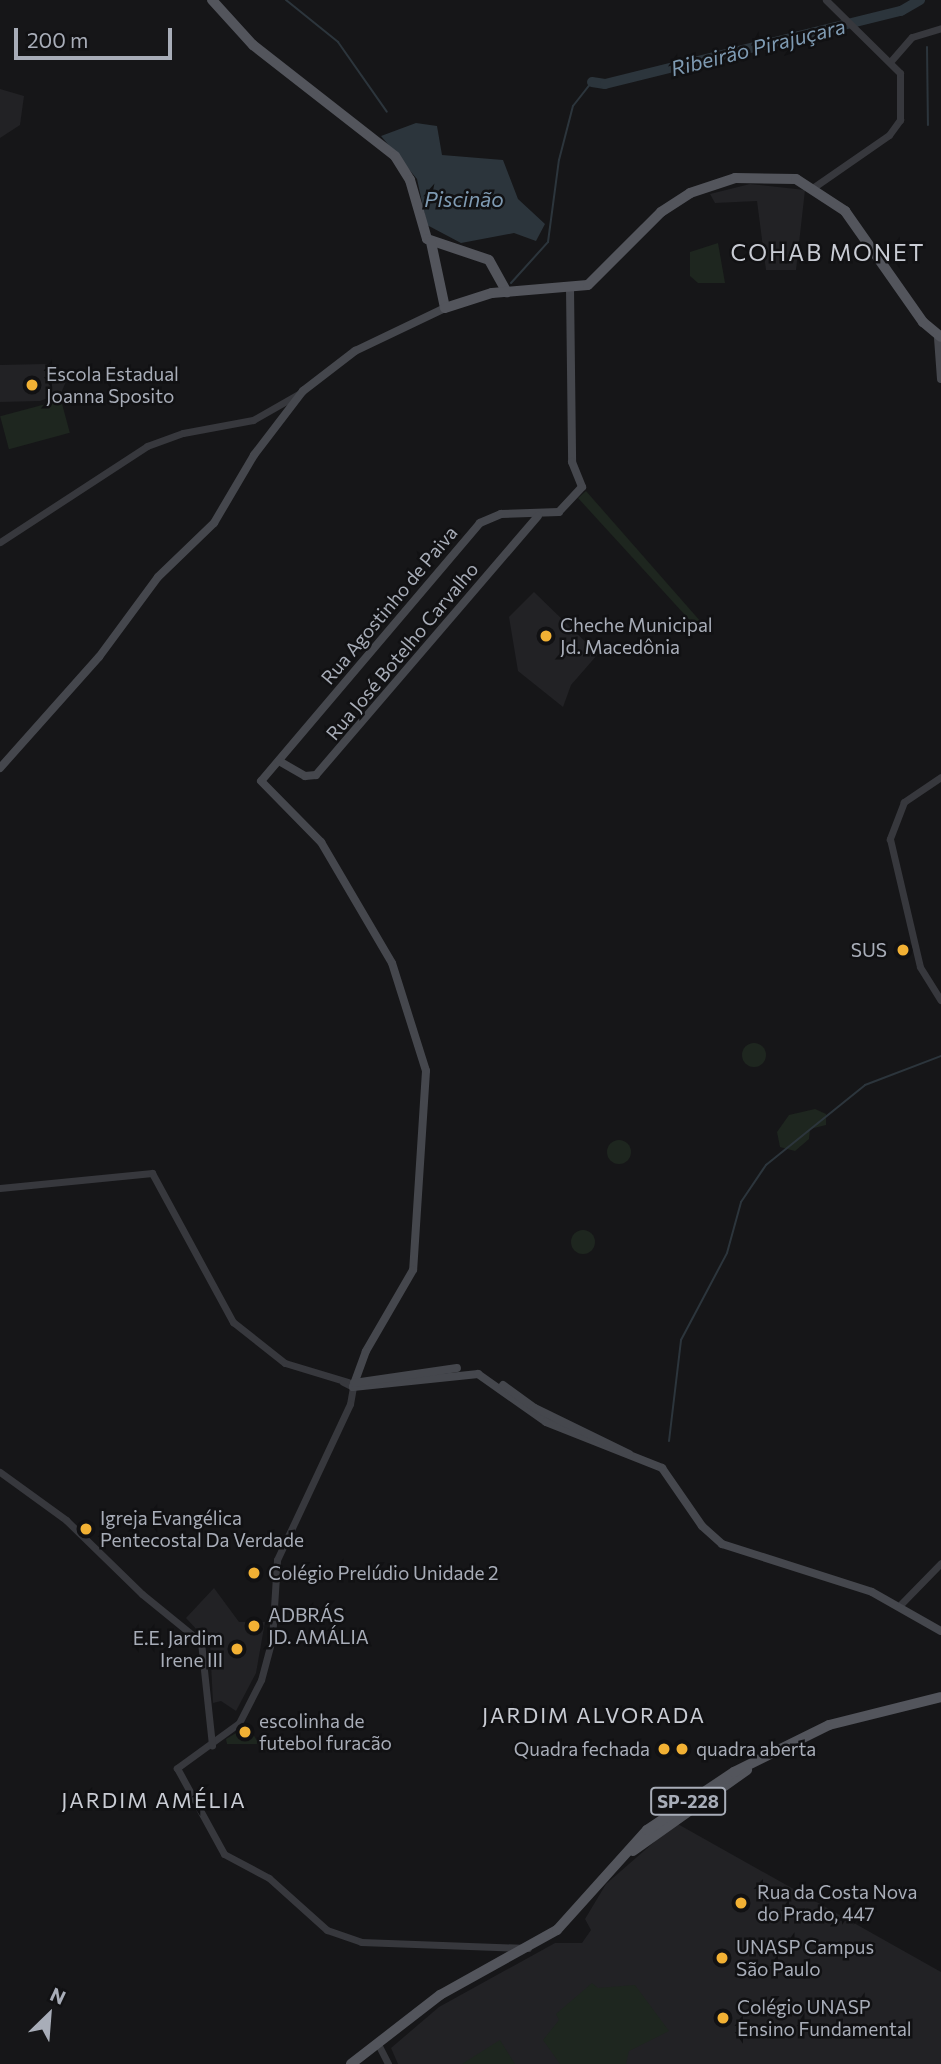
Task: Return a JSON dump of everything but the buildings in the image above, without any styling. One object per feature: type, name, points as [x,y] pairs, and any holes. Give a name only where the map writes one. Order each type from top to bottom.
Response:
[{"type":"main road","points":[[212,0],[253,44],[395,156],[410,180],[419,224],[431,242],[436,256],[445,308]]},
{"type":"main road","points":[[0,768],[89,669],[158,578],[214,523],[254,455],[303,391],[355,351],[445,308],[492,293],[588,285],[667,207],[701,188],[764,176],[814,187],[853,220],[939,337],[941,379]]},
{"type":"main road","points":[[431,242],[448,250],[489,260],[508,292]]},
{"type":"main road","points":[[436,256],[448,250]]},
{"type":"main road","points":[[492,293],[499,278]]},
{"type":"main road","name":"Rua Agostinho de Paiva","points":[[353,1385],[412,1270],[426,1071],[392,962],[321,842],[261,781],[487,518],[538,516],[571,503],[582,487],[572,462],[570,288]]},
{"type":"main road","name":"Rua José Botelho Carvalho","points":[[279,761],[305,776],[316,775],[538,516]]},
{"type":"main road","points":[[353,1385],[478,1374],[530,1413],[609,1451],[635,1457],[666,1471],[702,1526],[722,1544],[901,1604],[941,1631]]},
{"type":"main road","name":"SP-228","points":[[351,2064],[450,1989],[528,1948],[574,1913],[616,1864],[770,1753],[855,1716],[941,1697]]},
{"type":"main road","points":[[573,1924],[574,1913]]},
{"type":"street","points":[[814,187],[899,125],[902,79],[890,62],[851,30],[826,0]]},
{"type":"street","points":[[890,62],[906,42],[941,28]]},
{"type":"street","points":[[0,542],[147,446],[183,433],[253,420],[303,391]]},
{"type":"street","points":[[941,777],[904,802],[890,839],[920,967],[941,1000]]},
{"type":"street","points":[[0,1188],[152,1173],[233,1322],[285,1363],[353,1385],[277,1560],[272,1639],[261,1679],[239,1723],[177,1768],[224,1854],[270,1878],[338,1936],[361,1942],[528,1948]]},
{"type":"street","points":[[0,1472],[66,1520],[142,1594],[191,1631],[206,1652],[212,1745]]},
{"type":"street","points":[[901,1604],[941,1563]]},
{"type":"street","points":[[378,2044],[388,2064]]},
{"type":"shaded area","points":[[0,89],[24,96],[20,125],[0,138]]},
{"type":"shaded area","points":[[750,184],[805,190],[796,270],[766,270],[757,201],[715,203],[710,194]]},
{"type":"shaded area","points":[[718,243],[725,283],[698,283],[690,276],[690,252]]},
{"type":"shaded area","name":"Escola Estadual Joanna Sposito","points":[[46,364],[68,377],[61,393],[40,401],[0,402],[0,365]]},
{"type":"shaded area","points":[[61,400],[70,433],[9,449],[0,416]]},
{"type":"shaded area","points":[[586,491],[701,622],[696,627],[578,498]]},
{"type":"shaded area","name":"Cheche Municipal Jd. Macedônia","points":[[534,592],[598,654],[571,685],[563,707],[518,671],[509,617]]},
{"type":"shaded area","points":[[754,1043],[765,1050],[766,1055],[759,1066],[754,1067],[743,1060],[742,1055],[749,1044]]},
{"type":"shaded area","points":[[815,1109],[826,1114],[826,1125],[810,1129],[809,1139],[795,1151],[780,1147],[777,1132],[789,1115]]},
{"type":"shaded area","points":[[619,1140],[630,1147],[631,1152],[624,1163],[619,1164],[608,1157],[607,1152],[614,1141]]},
{"type":"shaded area","points":[[583,1230],[594,1237],[595,1242],[588,1253],[583,1254],[572,1247],[571,1242],[578,1231]]},
{"type":"shaded area","name":"E.E. Jardim Irene III","points":[[214,1588],[239,1622],[265,1622],[256,1673],[236,1711],[221,1701],[213,1703],[210,1644],[186,1618]]},
{"type":"shaded area","name":"escolinha de futebol furacão","points":[[248,1726],[259,1744],[227,1744],[226,1739]]},
{"type":"shaded area","name":"UNASP Campus São Paulo","points":[[676,1823],[941,1972],[941,2064],[398,2064],[391,2048],[439,2007],[555,1943],[582,1943],[591,1930],[585,1919],[606,1884]]},
{"type":"shaded area","points":[[592,1983],[598,1988],[635,1985],[669,2031],[629,2051],[626,2064],[560,2064],[543,2040],[559,2020],[556,2014]]},
{"type":"shaded area","points":[[500,2040],[515,2064],[462,2064]]},
{"type":"water","name":"Piscinão","points":[[416,123],[437,126],[442,155],[503,160],[518,199],[545,224],[536,241],[514,233],[461,243],[427,225],[417,179],[381,136]]},
{"type":"waterway","points":[[286,0],[338,42],[387,112]]},
{"type":"waterway","name":"Ribeirão Pirajuçara","points":[[592,82],[605,84],[901,11],[920,0]]},
{"type":"waterway","points":[[927,47],[928,125]]},
{"type":"waterway","points":[[511,283],[548,242],[559,160],[573,106],[592,82]]},
{"type":"waterway","points":[[669,1441],[681,1340],[727,1253],[741,1202],[766,1165],[865,1085],[941,1056]]},
{"type":"place","name":"Escola Estadual Joanna Sposito","points":[[32,385]]},
{"type":"place","name":"Cheche Municipal Jd. Macedônia","points":[[546,636]]},
{"type":"place","name":"SUS","points":[[903,950]]},
{"type":"place","name":"Igreja Evangélica Pentecostal Da Verdade","points":[[86,1529]]},
{"type":"place","name":"Colégio Prelúdio Unidade 2","points":[[254,1573]]},
{"type":"place","name":"ADBRÁS JD. AMÁLIA","points":[[254,1626]]},
{"type":"place","name":"E.E. Jardim Irene III","points":[[237,1649]]},
{"type":"place","name":"escolinha de futebol furacão","points":[[245,1732]]},
{"type":"place","name":"Quadra fechada","points":[[664,1749]]},
{"type":"place","name":"quadra aberta","points":[[682,1749]]},
{"type":"place","name":"Rua da Costa Nova do Prado, 447","points":[[741,1903]]},
{"type":"place","name":"UNASP Campus São Paulo","points":[[722,1958]]},
{"type":"place","name":"Colégio UNASP Ensino Fundamental","points":[[723,2018]]},
{"type":"district","name":"COHAB MONET","points":[[828,252]]},
{"type":"district","name":"JARDIM ALVORADA","points":[[594,1715]]},
{"type":"district","name":"JARDIM AMÉLIA","points":[[154,1800]]}]
